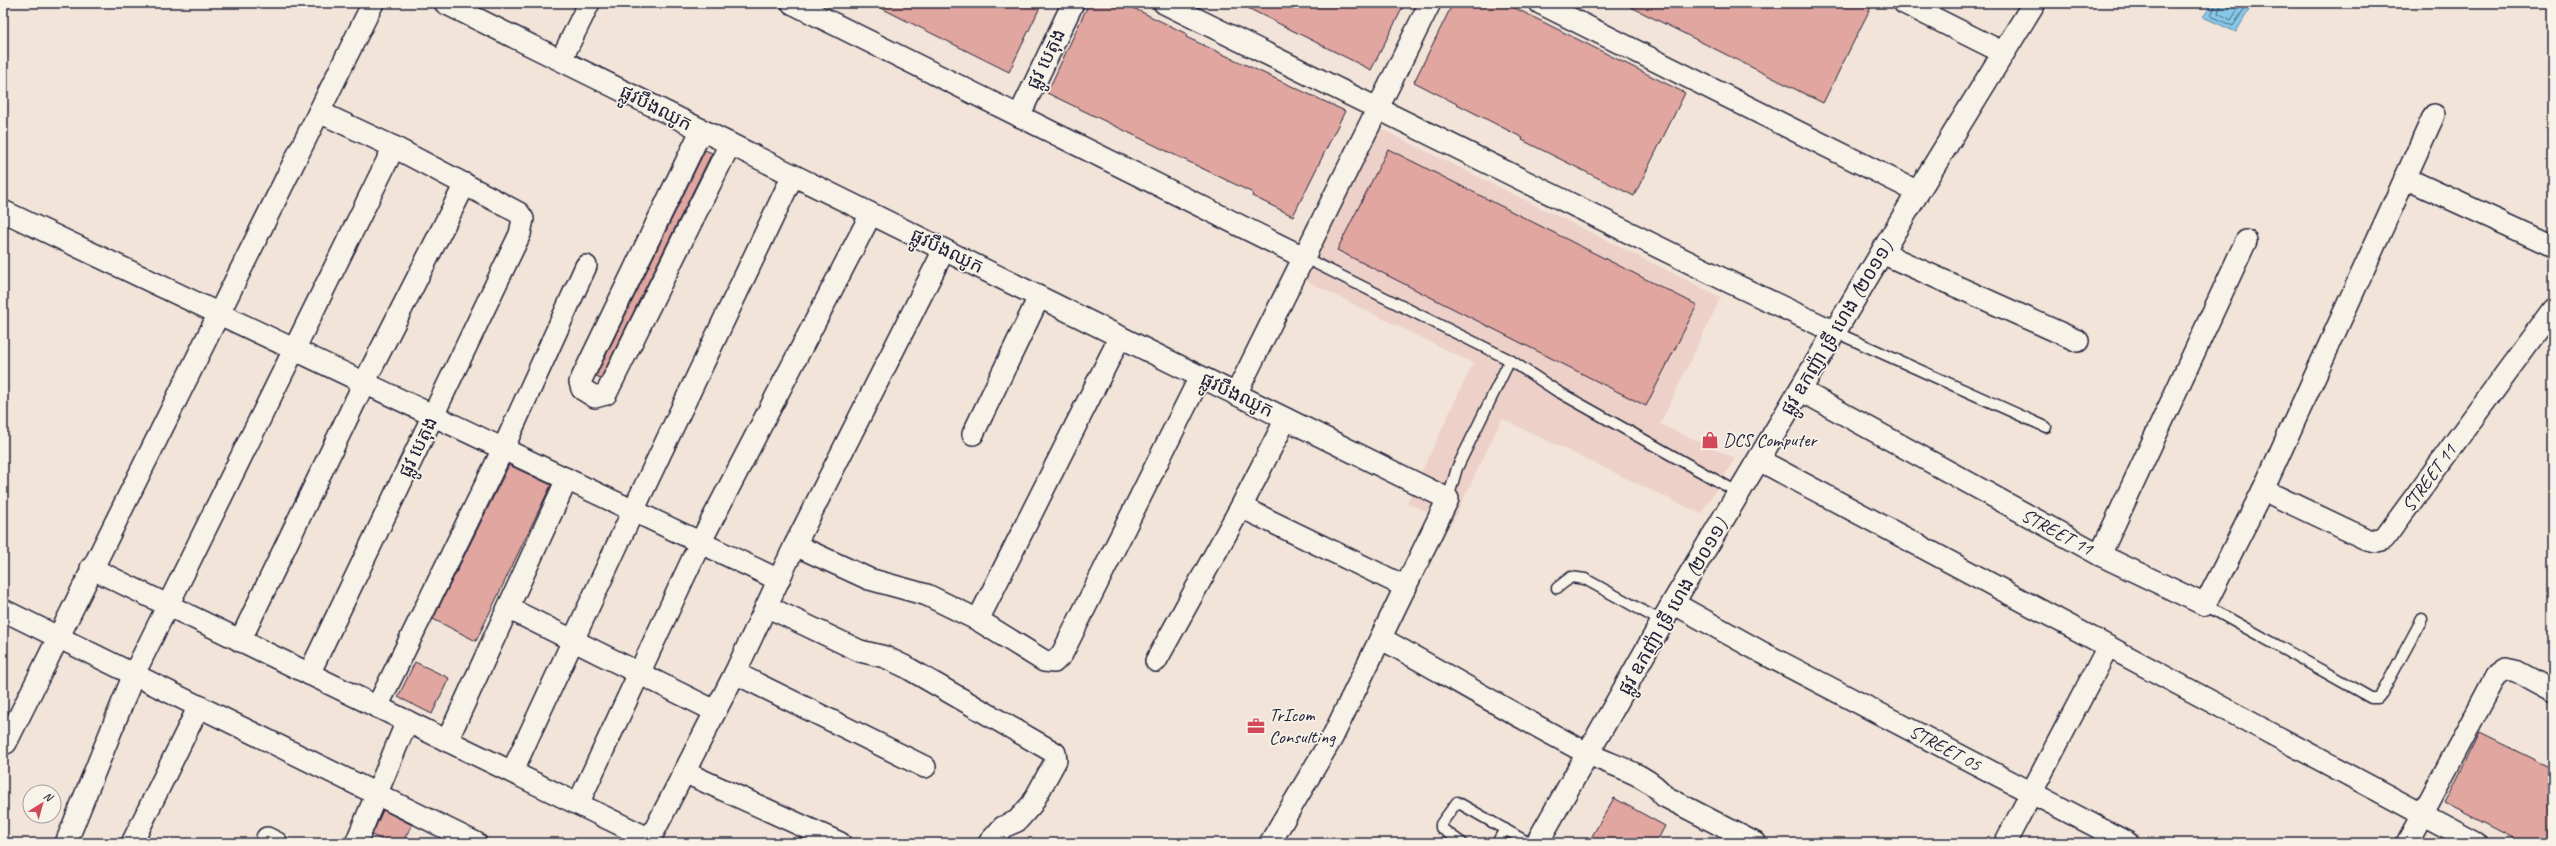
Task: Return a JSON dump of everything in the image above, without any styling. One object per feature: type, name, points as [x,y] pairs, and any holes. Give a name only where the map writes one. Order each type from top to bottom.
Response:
[{"type":"main road","name":"ផ្លូវ ឧកញ៉ា ទ្រី ហេង (២០១១)","points":[[1537,843],[1663,622],[1739,493],[2002,52],[2034,3]]},
{"type":"street","points":[[6,743],[56,638],[373,3]]},
{"type":"street","name":"ផ្លូវបឹងឈូក","points":[[445,3],[701,131],[1448,499]]},
{"type":"street","points":[[561,60],[589,3]]},
{"type":"street","points":[[792,3],[1303,257]]},
{"type":"street","name":"ផ្លូវ បេតុង","points":[[1019,116],[1073,3]]},
{"type":"street","points":[[1164,3],[1723,279],[1835,332]]},
{"type":"street","points":[[1236,394],[1430,3]]},
{"type":"street","points":[[1540,3],[1918,192]]},
{"type":"street","points":[[1904,3],[2002,52]]},
{"type":"street","points":[[240,641],[364,383],[465,184],[394,147],[319,112]]},
{"type":"street","points":[[2205,605],[2263,490],[2434,115]]},
{"type":"street","points":[[701,131],[580,382],[582,389],[595,397],[606,394],[730,144]]},
{"type":"street","points":[[66,843],[134,674],[293,349],[394,147]]},
{"type":"street","points":[[512,772],[633,511],[793,175]]},
{"type":"street","points":[[2405,178],[2553,246]]},
{"type":"street","name":"ផ្លូវ បេតុង","points":[[309,674],[520,234],[523,219],[519,214],[465,184]]},
{"type":"street","points":[[3,211],[779,580]]},
{"type":"street","points":[[578,804],[700,542],[871,214]]},
{"type":"street","points":[[2100,555],[2246,241]]},
{"type":"street","points":[[91,568],[578,804],[649,841],[768,607],[795,545],[944,250]]},
{"type":"street","points":[[1882,253],[2078,341]]},
{"type":"street","points":[[377,707],[503,449],[586,266]]},
{"type":"street","points":[[972,434],[1039,297]]},
{"type":"street","name":"STREET 11","points":[[2263,490],[2366,539],[2376,542],[2384,539],[2553,309]]},
{"type":"street","points":[[978,620],[1120,337]]},
{"type":"street","points":[[795,545],[869,579],[927,595],[978,620],[1044,661],[1054,662],[1062,654],[1200,376]]},
{"type":"street","name":"STREET 11","points":[[1800,390],[2100,555],[2205,605]]},
{"type":"street","points":[[1156,661],[1241,507],[1286,419]]},
{"type":"street","points":[[1759,460],[2476,843]]},
{"type":"street","points":[[447,741],[567,479]]},
{"type":"street","points":[[1270,843],[1332,738],[1382,639],[1448,499]]},
{"type":"street","points":[[1241,507],[1406,587]]},
{"type":"street","name":"STREET 05","points":[[1674,603],[1763,653],[2128,843]]},
{"type":"street","points":[[768,607],[860,651],[885,658],[906,667],[1054,753],[1056,760],[1032,804],[1017,821],[1003,827],[989,843]]},
{"type":"street","points":[[508,608],[715,712]]},
{"type":"street","points":[[3,610],[56,638],[134,674],[476,843]]},
{"type":"street","points":[[1382,639],[1589,754],[1625,783],[1654,798],[1664,796],[1755,843]]},
{"type":"street","points":[[2005,843],[2108,647]]},
{"type":"street","points":[[2407,843],[2496,676],[2506,669],[2516,671],[2553,691]]},
{"type":"street","points":[[735,673],[925,767]]},
{"type":"street","points":[[132,843],[199,706]]},
{"type":"street","points":[[356,843],[407,722]]},
{"type":"street","points":[[684,772],[840,843]]},
{"type":"lane","points":[[1303,257],[1510,360],[1558,392],[1739,493]]},
{"type":"lane","points":[[1835,332],[2046,427]]},
{"type":"lane","points":[[1448,499],[1457,468],[1510,360]]},
{"type":"lane","points":[[1556,588],[1571,577],[1585,579],[1663,622]]},
{"type":"lane","points":[[2205,605],[2371,698],[2378,698],[2382,693],[2422,619]]},
{"type":"lane","points":[[1462,843],[1441,828],[1441,824],[1457,802],[1529,843]]},
{"type":"lane","points":[[1496,843],[1505,829]]},
{"type":"shaded area","points":[[1361,119],[1721,297],[1660,424],[1735,458],[1701,514],[1502,419],[1452,523],[1407,503],[1473,363],[1286,271]]},
{"type":"water","points":[[2213,3],[2253,3],[2236,32],[2203,17]]},
{"type":"building","points":[[871,3],[1042,3],[1009,72]]},
{"type":"building","points":[[1089,3],[1123,3],[1187,34],[1186,37],[1345,111],[1293,216],[1252,196],[1253,193],[1047,93]]},
{"type":"building","points":[[1238,3],[1405,3],[1371,70]]},
{"type":"building","points":[[1453,3],[1505,3],[1685,93],[1634,196],[1522,140],[1523,138],[1414,82]]},
{"type":"building","points":[[1623,3],[1873,3],[1823,103]]},
{"type":"building","points":[[1388,149],[1697,305],[1646,406],[1337,250]]},
{"type":"building","points":[[705,150],[712,153],[601,378],[596,376]]},
{"type":"building","points":[[509,465],[551,485],[476,641],[433,619]]},
{"type":"building","points":[[415,662],[449,678],[432,714],[398,697]]},
{"type":"building","points":[[2480,733],[2553,769],[2553,843],[2523,843],[2445,803]]},
{"type":"building","points":[[1614,798],[1665,826],[1656,843],[1588,843]]},
{"type":"building","points":[[383,810],[412,825],[402,843],[388,843],[372,835]]},
{"type":"place","name":"DCS Computer","points":[[1710,440]]},
{"type":"place","name":"TrIcom Consulting","points":[[1256,726]]}]
